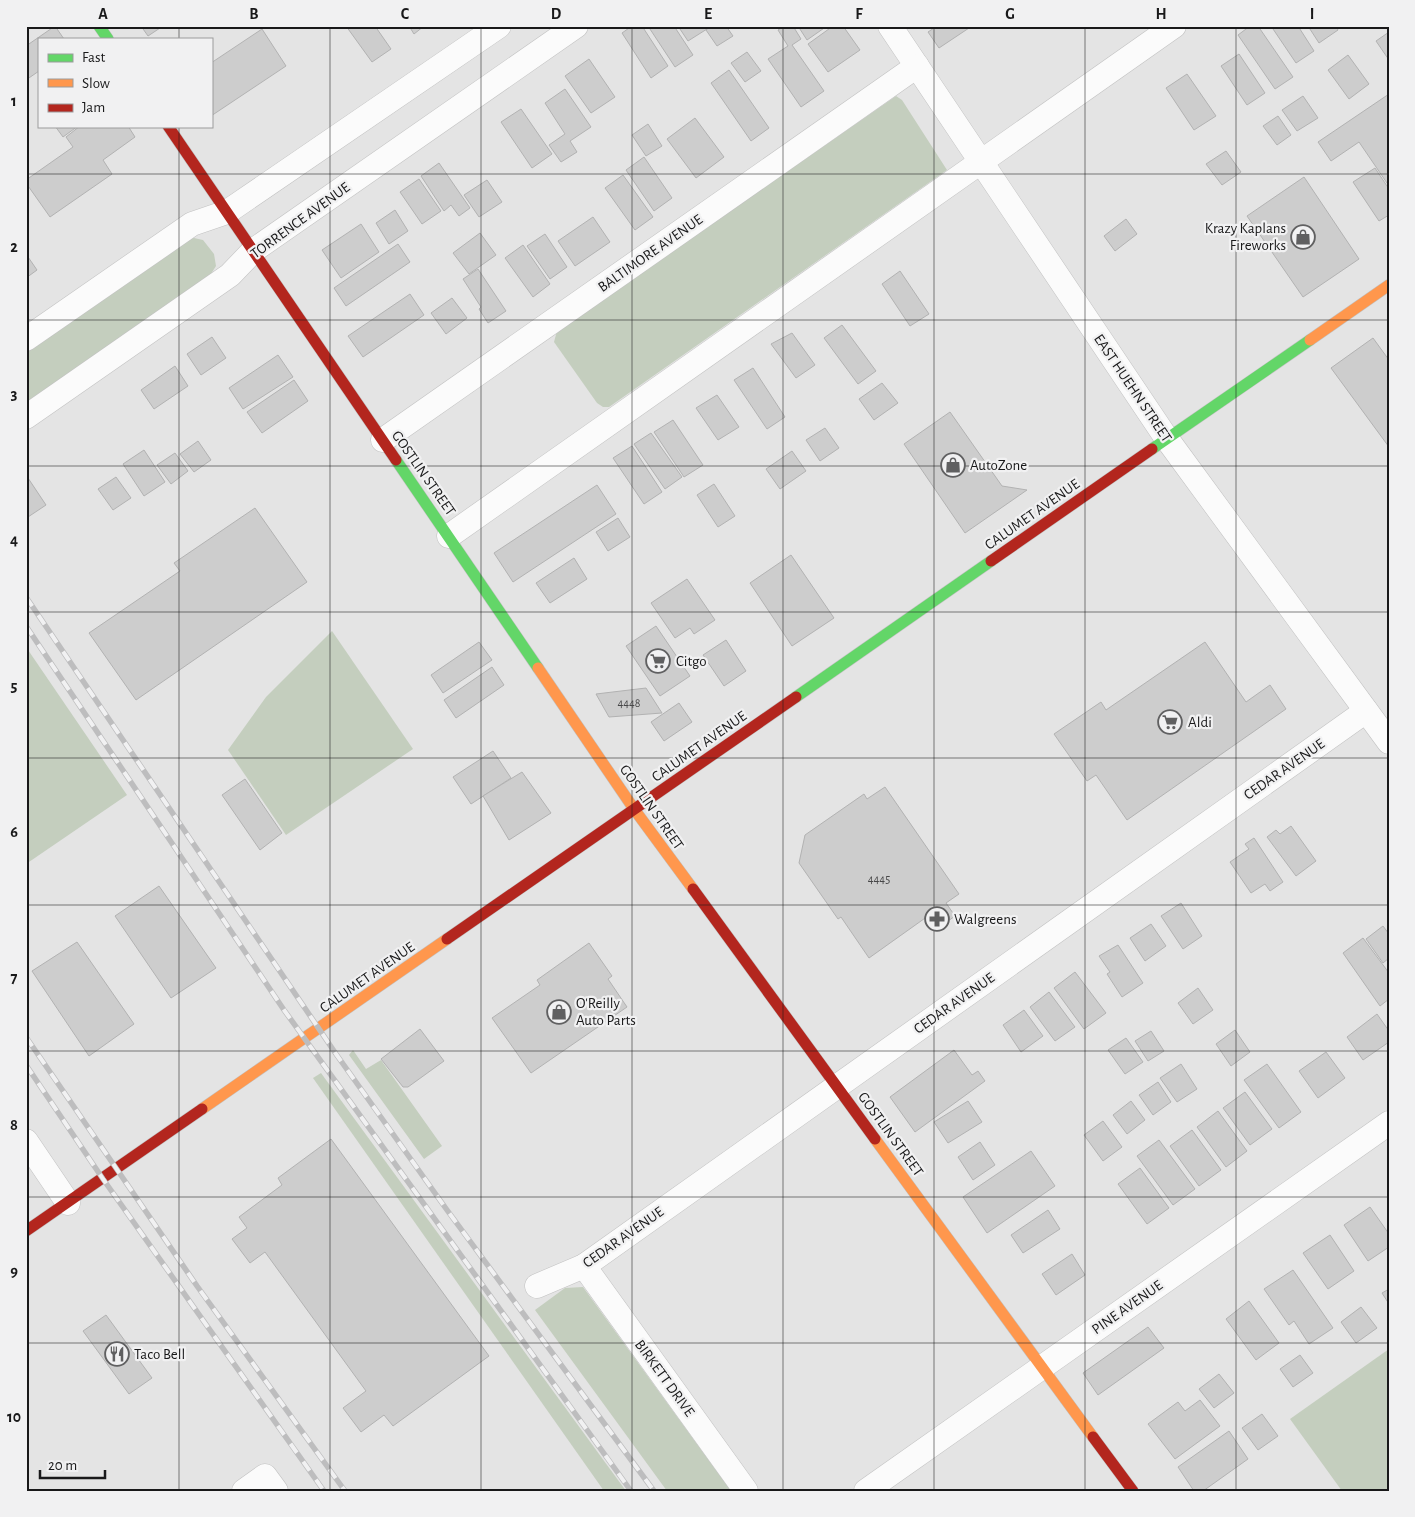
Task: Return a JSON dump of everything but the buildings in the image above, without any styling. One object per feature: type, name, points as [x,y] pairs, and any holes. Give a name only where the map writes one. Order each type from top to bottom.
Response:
[{"type":"main road","points":[[100,26],[107,38]]},
{"type":"main road","name":"GOSTLIN STREET","points":[[169,128],[634,809],[1133,1491]]},
{"type":"main road","name":"CALUMET AVENUE","points":[[26,1231],[1389,285]]},
{"type":"street","points":[[26,339],[192,224],[227,212],[499,26]]},
{"type":"street","name":"TORRENCE AVENUE","points":[[26,416],[230,275],[254,250],[576,26]]},
{"type":"street","name":"EAST HUEHN STREET","points":[[890,26],[1167,439],[1389,742]]},
{"type":"street","points":[[449,536],[1174,26]]},
{"type":"street","name":"BALTIMORE AVENUE","points":[[383,440],[917,66]]},
{"type":"street","name":"CEDAR AVENUE","points":[[537,1286],[584,1266],[1366,711]]},
{"type":"street","name":"PINE AVENUE","points":[[866,1491],[1389,1123]]},
{"type":"street","points":[[26,1141],[68,1203]]},
{"type":"street","name":"BIRKETT DRIVE","points":[[584,1266],[746,1491]]},
{"type":"street","points":[[244,1491],[270,1484]]},
{"type":"green space","points":[[896,96],[902,100],[947,170],[609,407],[603,407],[597,403],[554,342],[557,331]]},
{"type":"green space","points":[[194,238],[203,240],[214,254],[216,266],[209,277],[26,404],[26,347],[180,240]]},
{"type":"green space","points":[[332,631],[413,749],[286,835],[228,750],[266,697]]},
{"type":"green space","points":[[26,647],[127,795],[26,864]]},
{"type":"green space","points":[[353,1050],[366,1069],[381,1060],[442,1146],[424,1159],[349,1055]]},
{"type":"green space","points":[[321,1073],[626,1491],[604,1491],[313,1078]]},
{"type":"green space","points":[[583,1287],[731,1491],[667,1491],[535,1310],[565,1288]]},
{"type":"green space","points":[[1389,1349],[1389,1491],[1342,1491],[1290,1419]]},
{"type":"railway","points":[[26,597],[336,1054],[447,1210],[654,1491]]},
{"type":"railway","points":[[26,626],[284,1010],[631,1491]]},
{"type":"railway","points":[[26,1037],[197,1286],[345,1491]]},
{"type":"railway","points":[[26,1065],[103,1179],[324,1491]]},
{"type":"traffic: fast","points":[[99,26],[107,38]]},
{"type":"traffic: fast","points":[[1152,449],[1310,340]]},
{"type":"traffic: fast","points":[[396,460],[538,668]]},
{"type":"traffic: fast","points":[[796,697],[991,561]]},
{"type":"traffic: slow","points":[[1310,340],[1389,285]]},
{"type":"traffic: slow","points":[[538,668],[634,809],[693,889]]},
{"type":"traffic: slow","points":[[202,1109],[447,939]]},
{"type":"traffic: slow","points":[[875,1139],[1093,1437]]},
{"type":"traffic: jam","points":[[169,128],[396,460]]},
{"type":"traffic: jam","points":[[991,561],[1152,449]]},
{"type":"traffic: jam","points":[[447,939],[796,697]]},
{"type":"traffic: jam","points":[[693,889],[875,1139]]},
{"type":"traffic: jam","points":[[26,1231],[202,1109]]},
{"type":"traffic: jam","points":[[1093,1437],[1133,1491]]},
{"type":"place","name":"Krazy Kaplans Fireworks","points":[[1303,237]]},
{"type":"place","name":"AutoZone","points":[[953,465]]},
{"type":"place","name":"Citgo","points":[[658,661]]},
{"type":"place","name":"Aldi","points":[[1170,722]]},
{"type":"place","name":"Walgreens","points":[[937,919]]},
{"type":"place","name":"O'Reilly Auto Parts","points":[[559,1012]]},
{"type":"place","name":"Taco Bell","points":[[117,1354]]}]
